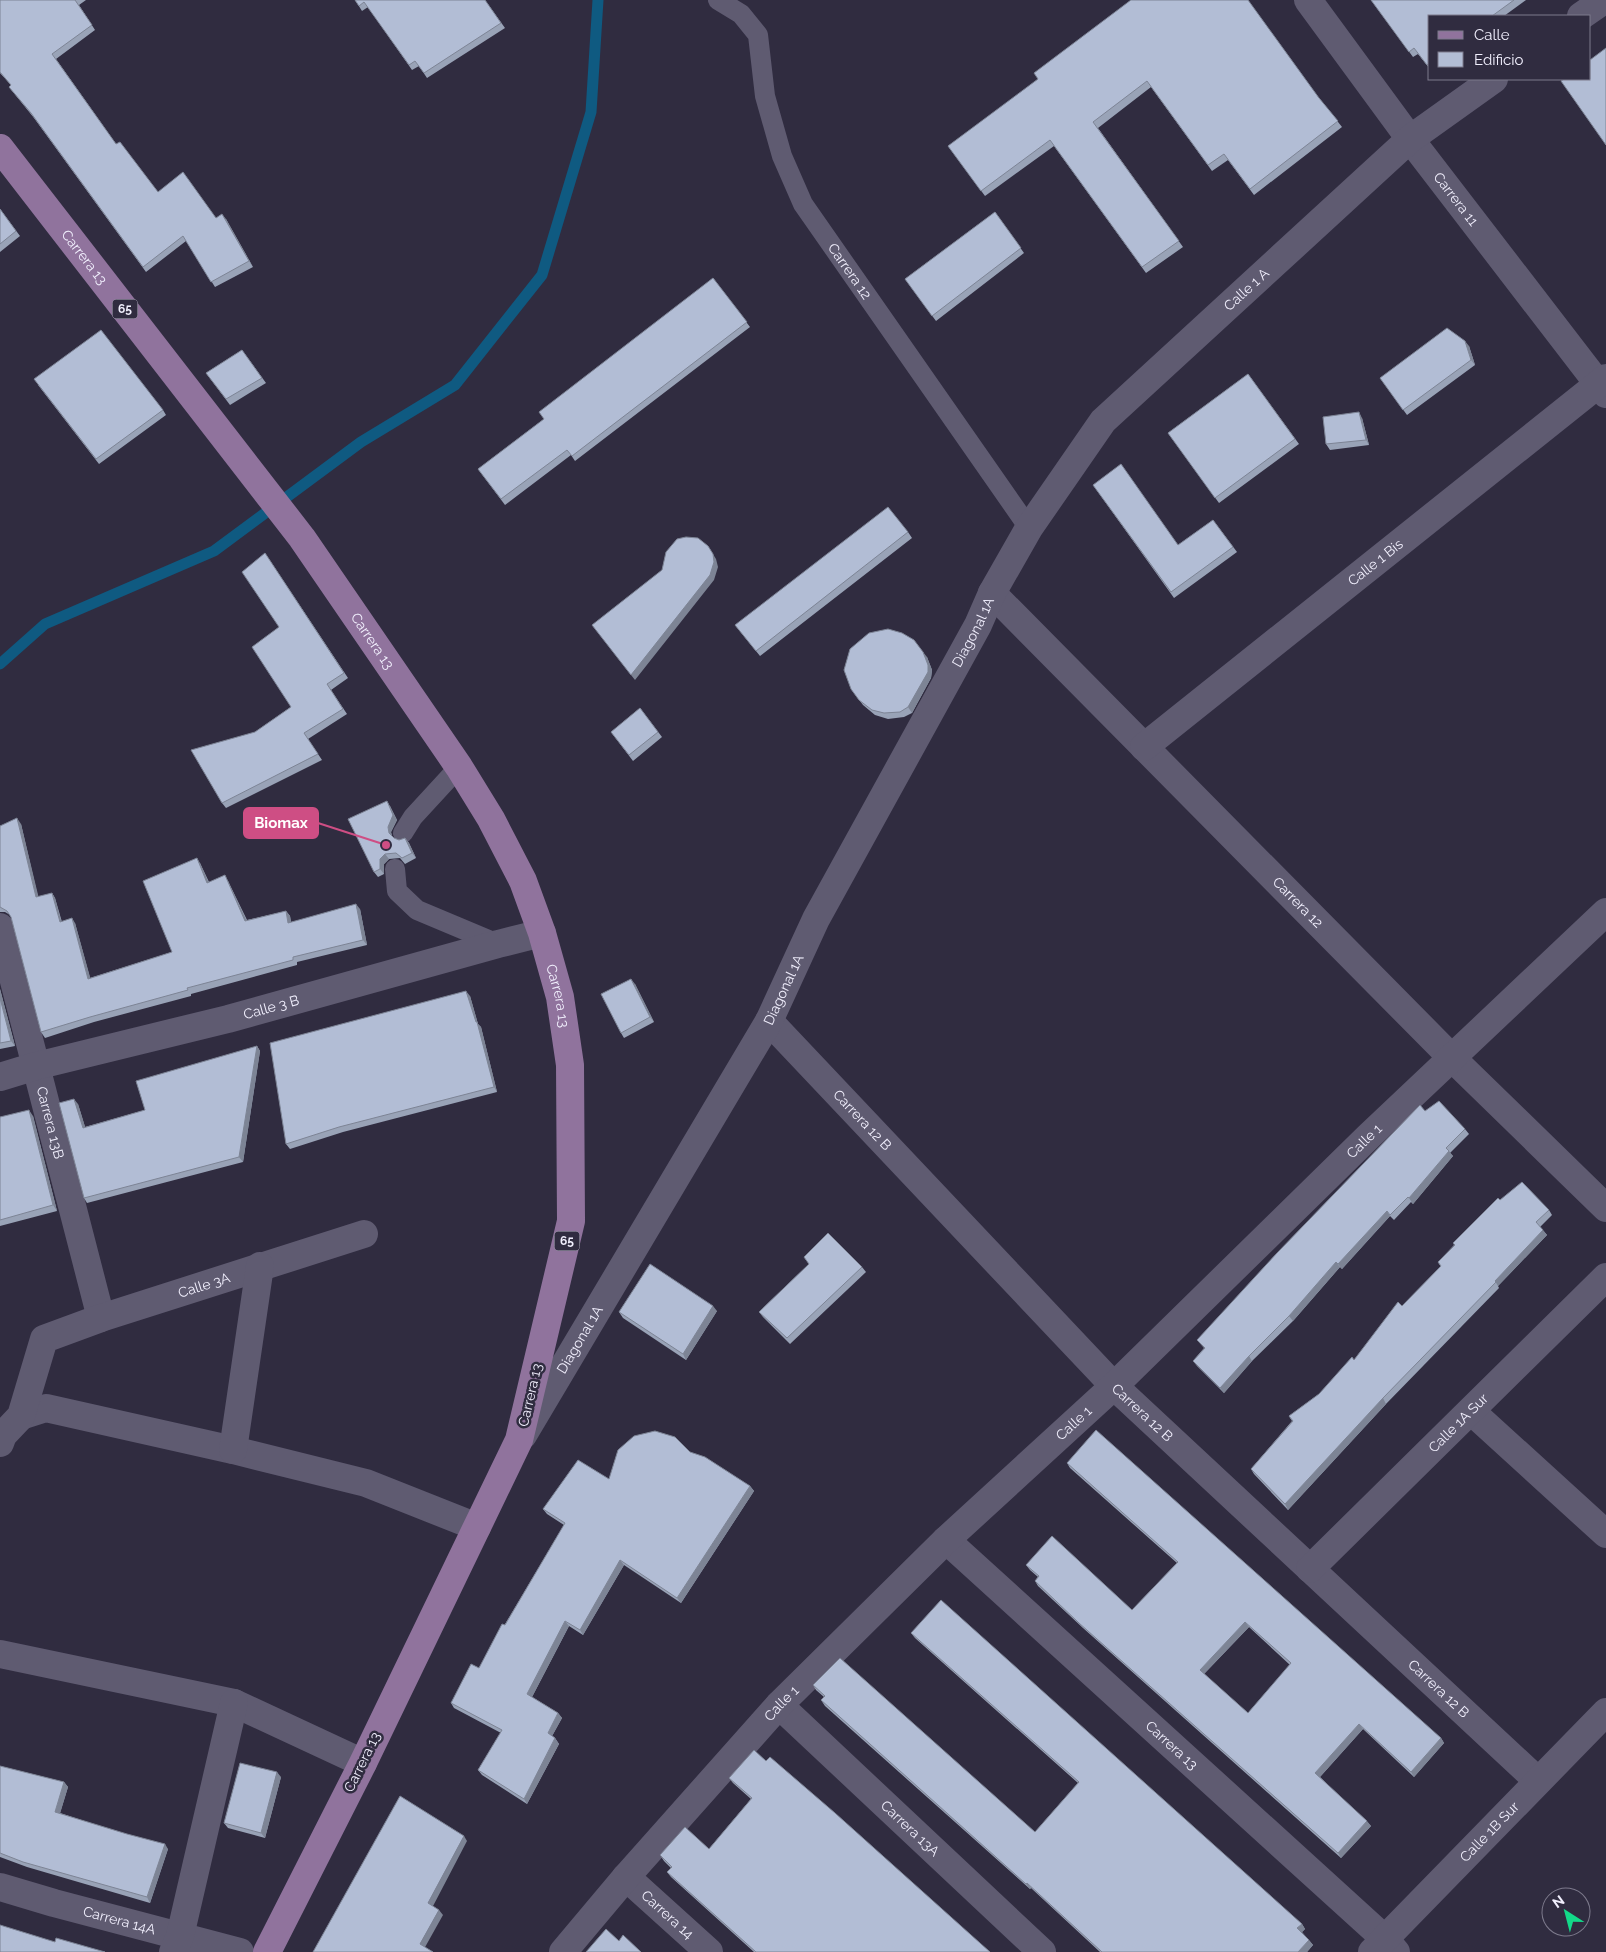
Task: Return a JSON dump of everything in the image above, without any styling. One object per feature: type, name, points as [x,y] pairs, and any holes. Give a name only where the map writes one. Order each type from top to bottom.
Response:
[{"type":"main road","name":"Carrera 13","points":[[0,148],[302,538],[459,766],[491,819],[523,881],[542,933],[560,997],[570,1065],[571,1221],[519,1440],[362,1763],[267,1952]]},
{"type":"street","name":"Carrera 11","points":[[1308,0],[1410,139],[1603,385]]},
{"type":"street","points":[[1582,15],[1604,0]]},
{"type":"street","name":"Calle 1 A","points":[[1028,528],[1103,421],[1410,139],[1493,80]]},
{"type":"street","name":"Calle 1 Bis","points":[[1144,747],[1603,385]]},
{"type":"street","name":"Diagonal 1A","points":[[519,1440],[768,1021],[816,919],[978,625],[992,593],[1028,528]]},
{"type":"street","name":"Carrera 12","points":[[992,593],[1452,1058],[1606,1208]]},
{"type":"street","name":"Calle 1","points":[[563,1952],[626,1877],[779,1705],[946,1540],[1114,1386],[1361,1144],[1606,912]]},
{"type":"street","name":"Carrera 13B","points":[[0,927],[101,1318]]},
{"type":"street","name":"Calle 3 B","points":[[0,1078],[36,1066],[228,1019],[542,933]]},
{"type":"street","name":"Carrera 12 B","points":[[768,1021],[1114,1386],[1538,1781]]},
{"type":"street","name":"Calle 3A","points":[[21,1416],[44,1339],[101,1318],[364,1234]]},
{"type":"street","points":[[233,1450],[260,1266]]},
{"type":"street","name":"Calle 1A Sur","points":[[1310,1569],[1606,1277]]},
{"type":"street","points":[[0,1443],[3,1436],[21,1416],[46,1408],[233,1450],[366,1483],[477,1527]]},
{"type":"street","points":[[1471,1411],[1606,1534]]},
{"type":"street","name":"Carrera 13","points":[[946,1540],[1384,1948]]},
{"type":"street","points":[[0,1654],[234,1703],[362,1763]]},
{"type":"street","points":[[176,1944],[234,1703]]},
{"type":"street","name":"Carrera 13A","points":[[779,1705],[1042,1952]]},
{"type":"street","name":"Calle 1B Sur","points":[[1384,1948],[1538,1781],[1606,1712]]},
{"type":"street","name":"Carrera 14","points":[[626,1877],[709,1952]]},
{"type":"street","name":"Carrera 14A","points":[[0,1887],[176,1944],[240,1952]]},
{"type":"lane","name":"Carrera 12","points":[[718,0],[741,14],[758,35],[765,96],[782,156],[804,204],[1028,528]]},
{"type":"lane","points":[[403,833],[413,818],[459,766]]},
{"type":"lane","points":[[395,868],[397,891],[417,910],[498,944]]},
{"type":"building","points":[[0,0],[75,0],[92,25],[52,54],[116,144],[120,142],[158,192],[183,172],[216,218],[222,214],[249,261],[211,282],[183,236],[143,267],[31,113],[9,87],[11,85],[0,72]]},
{"type":"building","points":[[355,0],[485,0],[501,23],[424,73],[415,61],[409,65],[364,2],[359,6]]},
{"type":"building","points":[[1131,0],[1248,0],[1319,98],[1338,121],[1250,189],[1224,154],[1208,165],[1147,81],[1093,122],[1179,241],[1142,267],[1050,140],[981,191],[948,146],[1038,79],[1034,73]]},
{"type":"building","points":[[1371,0],[1514,0],[1493,15],[1428,15],[1428,64],[1414,48],[1409,52]]},
{"type":"building","points":[[1606,48],[1606,145],[1561,81],[1591,80],[1591,59]]},
{"type":"building","points":[[0,209],[16,231],[0,244]]},
{"type":"building","points":[[995,212],[1021,248],[932,316],[905,279]]},
{"type":"building","points":[[713,278],[747,322],[572,456],[567,450],[501,499],[478,469],[544,419],[539,412]]},
{"type":"building","points":[[1447,328],[1465,341],[1471,360],[1403,410],[1380,378]]},
{"type":"building","points":[[101,330],[163,410],[96,459],[34,379]]},
{"type":"building","points":[[242,350],[262,378],[226,399],[206,373]]},
{"type":"building","points":[[1248,374],[1295,439],[1215,498],[1168,433]]},
{"type":"building","points":[[1359,412],[1366,440],[1326,444],[1323,417]]},
{"type":"building","points":[[1121,464],[1178,545],[1213,520],[1233,547],[1171,592],[1093,485]]},
{"type":"building","points":[[888,507],[908,532],[756,651],[735,625]]},
{"type":"building","points":[[686,537],[698,538],[708,546],[713,554],[714,562],[710,575],[631,675],[592,625],[662,570],[666,552],[677,539]]},
{"type":"building","points":[[265,553],[344,673],[327,684],[343,709],[304,733],[318,754],[222,803],[191,750],[255,732],[291,707],[252,647],[279,627],[242,572]]},
{"type":"building","points":[[888,629],[902,633],[914,640],[923,652],[928,665],[928,672],[908,707],[900,712],[884,713],[872,710],[859,700],[851,689],[844,670],[850,649],[869,633]]},
{"type":"building","points":[[640,708],[658,732],[629,755],[611,732]]},
{"type":"building","points":[[387,801],[393,815],[388,827],[389,833],[399,840],[405,838],[412,853],[402,858],[396,853],[385,854],[380,859],[380,869],[374,872],[348,819]]},
{"type":"building","points":[[17,818],[36,897],[52,893],[60,922],[72,918],[88,979],[172,952],[143,881],[197,858],[207,883],[225,875],[245,921],[286,911],[288,923],[356,904],[363,940],[293,957],[293,960],[187,988],[188,990],[41,1032],[11,917],[7,911],[0,907],[0,826]]},
{"type":"building","points":[[631,979],[650,1017],[621,1033],[601,994]]},
{"type":"building","points":[[466,991],[477,1022],[494,1087],[339,1127],[286,1144],[270,1043]]},
{"type":"building","points":[[0,998],[11,1041],[0,1043]]},
{"type":"building","points":[[257,1046],[239,1157],[84,1198],[59,1103],[74,1099],[83,1128],[145,1110],[136,1081]]},
{"type":"building","points":[[1439,1101],[1465,1129],[1446,1148],[1449,1151],[1409,1198],[1390,1215],[1387,1211],[1338,1264],[1336,1262],[1289,1316],[1220,1388],[1193,1361],[1205,1348],[1197,1340],[1277,1253],[1420,1105],[1425,1111]]},
{"type":"building","points":[[29,1110],[53,1205],[0,1220],[0,1117]]},
{"type":"building","points":[[1522,1182],[1549,1210],[1536,1222],[1543,1230],[1285,1504],[1251,1469],[1293,1421],[1289,1416],[1319,1394],[1352,1357],[1354,1360],[1398,1302],[1402,1306],[1441,1266],[1438,1262],[1455,1245],[1453,1243],[1498,1198],[1500,1200]]},
{"type":"building","points":[[828,1233],[862,1267],[787,1338],[759,1312],[809,1264],[804,1257]]},
{"type":"building","points":[[650,1264],[713,1306],[683,1354],[619,1312]]},
{"type":"building","points":[[1096,1430],[1441,1738],[1411,1772],[1359,1724],[1315,1773],[1367,1821],[1338,1853],[1079,1623],[1035,1581],[1039,1576],[1026,1565],[1052,1536],[1132,1610],[1178,1562],[1067,1463]],"holes":[[[1245,1622],[1291,1663],[1248,1713],[1200,1670]]]},
{"type":"building","points":[[655,1431],[675,1437],[690,1452],[705,1457],[750,1486],[677,1598],[620,1560],[580,1630],[565,1621],[527,1694],[558,1713],[548,1733],[555,1738],[524,1799],[478,1770],[502,1730],[451,1703],[471,1664],[479,1668],[502,1624],[505,1625],[565,1523],[543,1509],[578,1460],[609,1479],[618,1450],[634,1436]]},
{"type":"building","points":[[941,1600],[1302,1924],[1297,1928],[1309,1940],[1298,1952],[1102,1952],[821,1700],[825,1696],[813,1685],[840,1658],[1035,1832],[1079,1782],[911,1633]]},
{"type":"building","points":[[754,1750],[766,1761],[770,1757],[990,1952],[756,1952],[667,1872],[672,1867],[660,1855],[685,1827],[709,1849],[752,1798],[729,1778]]},
{"type":"building","points":[[240,1763],[277,1772],[261,1833],[224,1823]]},
{"type":"building","points":[[0,1766],[64,1782],[55,1812],[165,1844],[147,1897],[23,1862],[0,1853]]},
{"type":"building","points":[[400,1796],[464,1836],[428,1903],[439,1910],[420,1944],[433,1952],[313,1952]]},
{"type":"building","points":[[0,1925],[55,1942],[56,1938],[105,1952],[0,1952]]},
{"type":"building","points":[[606,1929],[619,1941],[623,1935],[641,1952],[586,1952]]},
{"type":"waterway","points":[[0,664],[45,624],[214,551],[361,442],[455,385],[542,275],[591,112],[598,0]]},
{"type":"place","name":"Biomax","points":[[386,845]]}]
